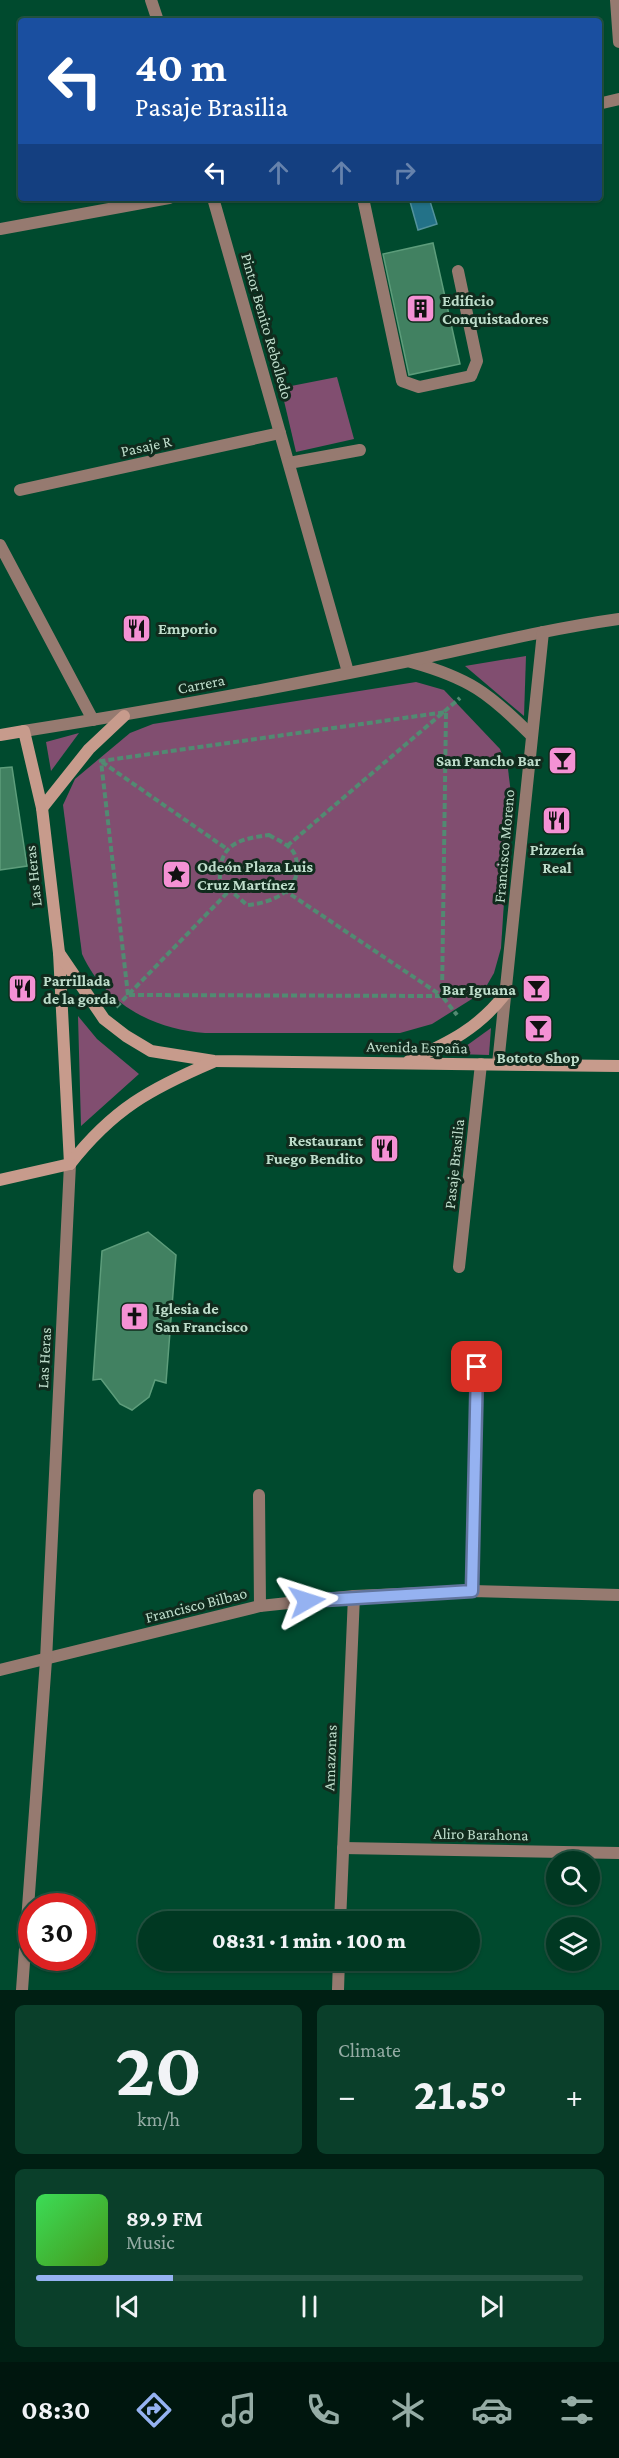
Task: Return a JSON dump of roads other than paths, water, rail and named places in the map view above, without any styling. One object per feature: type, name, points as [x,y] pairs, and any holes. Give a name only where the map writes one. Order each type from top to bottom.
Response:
[{"type":"main road","points":[[42,808],[89,749],[124,716]]},
{"type":"main road","name":"Carrera","points":[[0,735],[24,731]]},
{"type":"main road","name":"Las Heras","points":[[24,731],[42,808],[60,953],[70,1164]]},
{"type":"main road","name":"Avenida España","points":[[60,953],[104,1019],[151,1051],[214,1061],[619,1066]]},
{"type":"main road","points":[[405,1063],[469,1031],[481,1022],[506,993]]},
{"type":"main road","name":"Avenida España","points":[[70,1164],[95,1133],[126,1106],[167,1082],[214,1061]]},
{"type":"main road","points":[[0,1180],[70,1164]]},
{"type":"street","points":[[151,0],[157,18]]},
{"type":"street","points":[[616,0],[619,42]]},
{"type":"street","points":[[602,103],[619,99]]},
{"type":"street","points":[[0,229],[153,201]]},
{"type":"street","name":"Pintor Benito Rebolledo","points":[[214,201],[348,672]]},
{"type":"street","points":[[364,201],[402,381],[419,387],[471,376],[477,361],[458,271]]},
{"type":"street","name":"Pasaje R","points":[[20,490],[280,433]]},
{"type":"street","points":[[289,464],[360,450]]},
{"type":"street","points":[[0,545],[93,720]]},
{"type":"street","name":"Carrera","points":[[24,731],[124,716],[408,661],[543,632],[619,619]]},
{"type":"street","name":"Francisco Moreno","points":[[498,1064],[543,632]]},
{"type":"street","name":"Carrera","points":[[408,661],[448,672],[473,685],[500,704],[531,735]]},
{"type":"street","name":"Pasaje Brasilia","points":[[459,1267],[481,1064]]},
{"type":"street","name":"Las Heras","points":[[22,1990],[46,1660],[70,1164]]},
{"type":"street","points":[[472,1591],[477,1367]]},
{"type":"street","points":[[259,1495],[260,1606]]},
{"type":"street","name":"Francisco Bilbao","points":[[0,1671],[260,1606],[354,1596],[472,1591],[619,1595]]},
{"type":"street","name":"Amazonas","points":[[340,1911],[354,1596]]},
{"type":"street","name":"Aliro Barahona","points":[[343,1848],[619,1853]]},
{"type":"street","points":[[338,1990],[339,1971]]},
{"type":"water","points":[[410,201],[430,201],[437,224],[418,230]]},
{"type":"place","name":"Edificio Conquistadores","points":[[421,309]]},
{"type":"place","name":"Emporio","points":[[137,628]]},
{"type":"place","name":"San Pancho Bar","points":[[562,760]]},
{"type":"place","name":"Pizzería Real","points":[[557,821]]},
{"type":"place","name":"Odeón Plaza Luis Cruz Martínez","points":[[176,875]]},
{"type":"place","name":"Parrillada de la gorda","points":[[22,989]]},
{"type":"place","name":"Bar Iguana","points":[[537,989]]},
{"type":"place","name":"Bototo Shop","points":[[538,1029]]},
{"type":"place","name":"Restaurant Fuego Bendito","points":[[384,1149]]},
{"type":"place","name":"Iglesia de San Francisco","points":[[134,1317]]}]
